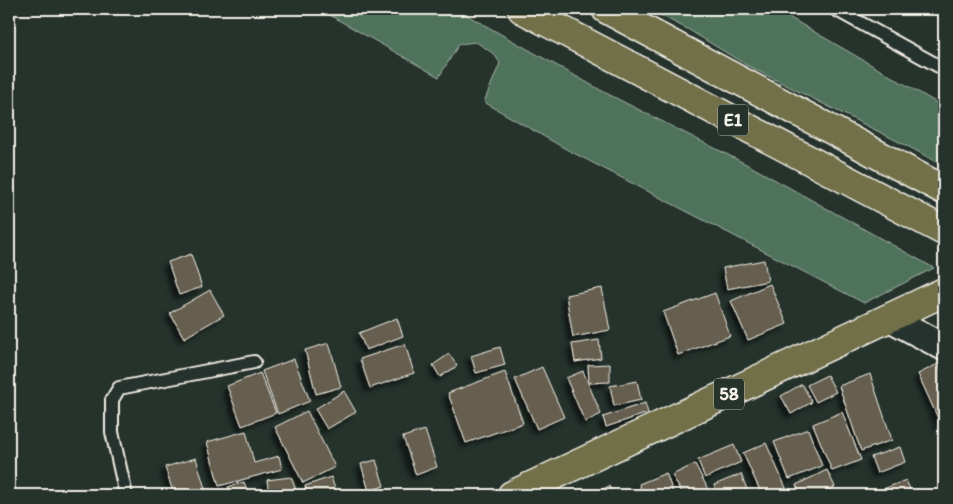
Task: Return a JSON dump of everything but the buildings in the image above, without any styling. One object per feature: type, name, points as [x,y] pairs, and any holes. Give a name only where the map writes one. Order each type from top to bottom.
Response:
[{"type":"highway","name":"E1","points":[[522,9],[944,231]]},
{"type":"highway","name":"E1","points":[[606,9],[944,190]]},
{"type":"highway","name":"58","points":[[512,495],[944,292]]},
{"type":"street","points":[[890,318],[944,347]]},
{"type":"lane","points":[[835,9],[944,69]]},
{"type":"lane","points":[[126,495],[112,432],[112,400],[118,388],[254,362]]},
{"type":"green space","points":[[319,9],[456,9],[604,92],[752,167],[934,268],[864,303],[564,148],[484,102],[500,63],[494,54],[476,42],[459,44],[439,77]]},
{"type":"green space","points":[[648,9],[775,9],[944,107],[944,166],[748,66],[689,30]]}]
